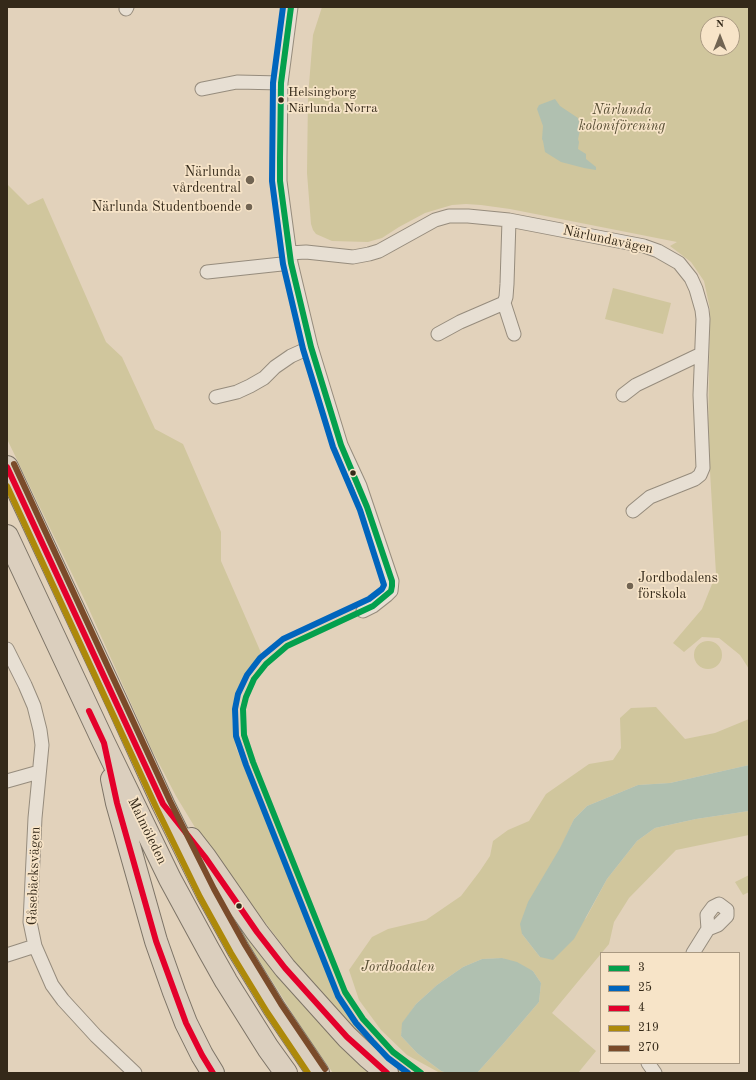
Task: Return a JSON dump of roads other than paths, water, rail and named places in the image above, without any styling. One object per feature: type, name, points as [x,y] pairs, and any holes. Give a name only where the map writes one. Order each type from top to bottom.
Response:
[{"type":"highway","name":"Malmöleden","points":[[7,467],[115,697],[162,804],[207,893],[274,1008],[318,1073]]},
{"type":"highway","name":"Malmöleden","points":[[7,536],[104,743],[170,879],[226,981],[268,1048],[286,1073]]},
{"type":"highway","points":[[104,743],[117,803],[156,940],[186,1023],[213,1073]]},
{"type":"highway","points":[[162,804],[205,857],[257,932],[285,968],[347,1037],[387,1073]]},
{"type":"street","points":[[291,7],[281,83],[280,181],[290,258],[311,347],[341,445],[360,486],[392,581],[391,591],[388,595],[363,611]]},
{"type":"street","points":[[202,89],[237,82],[281,83]]},
{"type":"street","name":"Närlundavägen","points":[[207,272],[290,258],[306,252],[353,257],[369,254],[379,251],[417,229],[449,216],[468,216],[508,220],[644,246],[671,257],[685,269],[696,289],[702,310],[703,319],[700,396],[704,457],[702,472],[695,479],[650,497],[633,511]]},
{"type":"street","points":[[508,220],[507,284],[504,303],[514,334]]},
{"type":"street","points":[[438,334],[460,322],[504,303]]},
{"type":"street","points":[[216,397],[237,392],[250,386],[264,378],[275,367],[291,356],[311,347]]},
{"type":"street","points":[[623,395],[636,385],[701,354]]},
{"type":"street","name":"Gåsebäcksvägen","points":[[7,649],[34,706],[42,744],[34,844],[30,922],[35,946],[52,985],[63,1000],[96,1036],[135,1073]]},
{"type":"street","points":[[7,781],[39,772]]},
{"type":"street","points":[[694,952],[708,929]]},
{"type":"street","points":[[7,955],[35,946]]},
{"type":"street","points":[[649,1064],[655,1073]]},
{"type":"place","name":"Helsingborg Närlunda Norra","points":[[281,100]]},
{"type":"place","name":"Närlunda vårdcentral","points":[[250,180]]},
{"type":"place","name":"Närlunda Studentboende","points":[[249,207]]},
{"type":"place","name":"Jordbodalens förskola","points":[[630,586]]},
{"type":"park label","name":"Närlunda koloniförening","points":[[622,118]]},
{"type":"park label","name":"Jordbodalen","points":[[398,967]]}]
